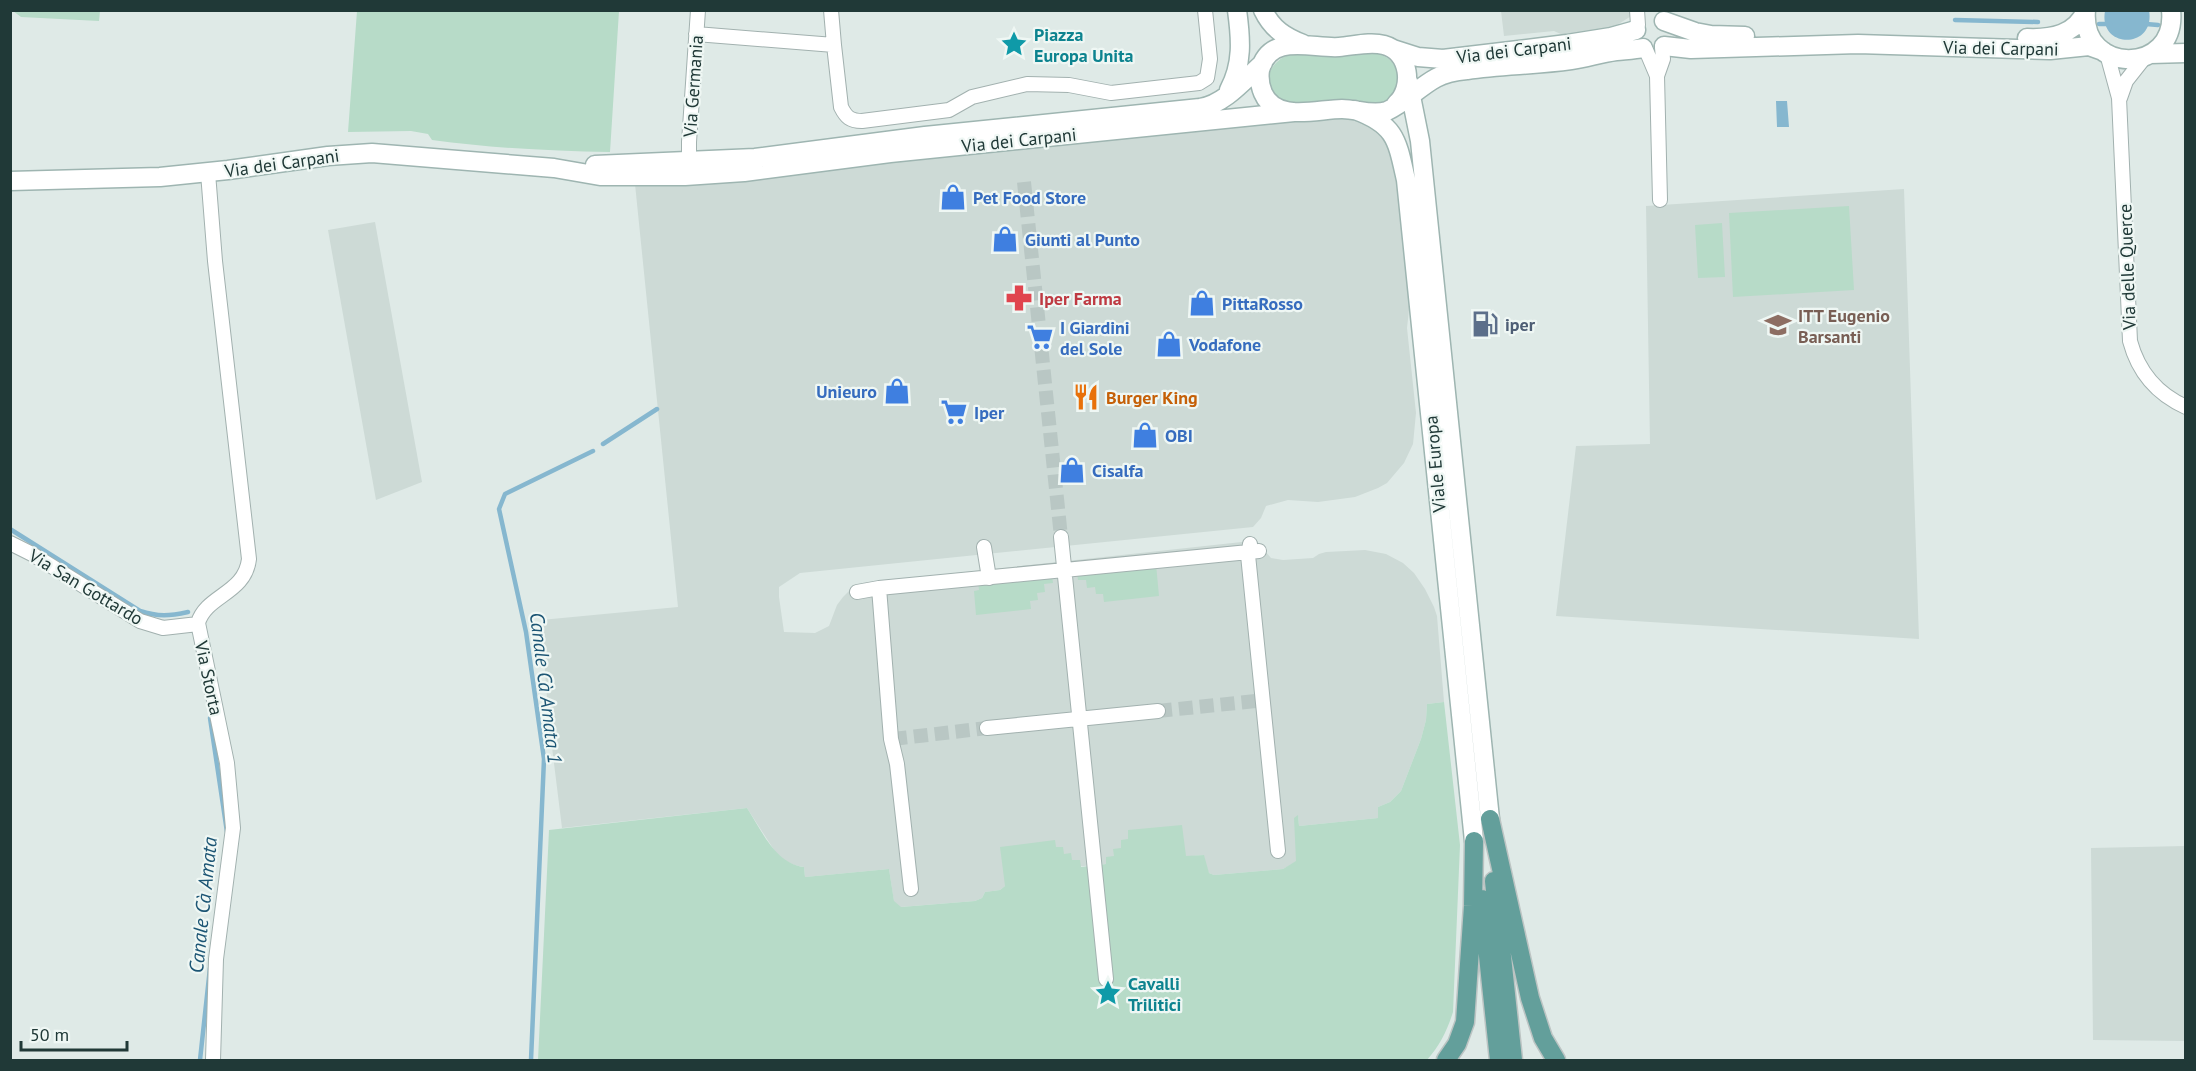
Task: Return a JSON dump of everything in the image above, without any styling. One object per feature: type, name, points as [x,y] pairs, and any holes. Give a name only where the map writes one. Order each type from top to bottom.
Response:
[{"type":"main road","points":[[1490,819],[1493,874],[1513,1060]]},
{"type":"main road","points":[[1490,819],[1530,998],[1543,1038],[1556,1060]]},
{"type":"main road","points":[[1446,1060],[1461,1036],[1466,1010],[1473,906],[1474,841]]},
{"type":"main road","points":[[1474,841],[1499,1060]]},
{"type":"street","name":"Via Germania","points":[[694,166],[698,10]]},
{"type":"street","points":[[831,10],[841,107],[846,116],[853,121],[949,110],[972,97],[1027,84],[1069,85],[1112,93],[1199,83],[1207,78],[1210,65],[1205,10]]},
{"type":"street","points":[[1226,96],[1238,69],[1241,45],[1237,10]]},
{"type":"street","points":[[1263,10],[1280,33],[1305,45]]},
{"type":"street","points":[[2086,10],[2086,23],[2090,36],[2105,53]]},
{"type":"street","name":"Via dei Carpani","points":[[10,181],[152,177],[372,153],[554,168],[694,166],[744,172],[899,152],[1294,112],[1332,109],[1379,112],[1387,110],[1405,93],[1436,78],[1466,70],[1570,60],[1654,48],[1821,45],[1899,39],[2049,38],[2070,30],[2083,18],[2086,10]]},
{"type":"street","points":[[1659,17],[1669,33],[1654,48],[1636,40],[1637,22],[1645,18],[1659,17]]},
{"type":"street","name":"Via dei Carpani","points":[[1659,17],[1695,32],[1725,36],[1821,33],[2050,50],[2089,46],[2128,60],[2147,56]]},
{"type":"street","points":[[2171,17],[2186,38]]},
{"type":"street","points":[[2147,56],[2162,44],[2171,17]]},
{"type":"street","name":"Via dei Carpani","points":[[554,168],[593,176],[620,177],[924,136],[1193,109],[1210,106],[1226,96],[1259,72],[1272,52],[1281,46],[1293,44],[1330,47],[1376,44],[1418,57],[1443,58],[1611,37],[1637,22]]},
{"type":"street","points":[[696,34],[834,45]]},
{"type":"street","points":[[1241,45],[1259,72],[1263,94],[1269,102],[1282,110],[1294,112]]},
{"type":"street","points":[[1654,48],[1657,76],[1660,200]]},
{"type":"street","name":"Viale Europa","points":[[1393,49],[1403,61],[1405,93],[1420,141],[1490,819]]},
{"type":"street","name":"Via delle Querce","points":[[2105,53],[2117,85],[2119,103],[2130,341],[2137,362],[2150,380],[2164,395],[2186,407]]},
{"type":"street","points":[[2147,56],[2186,53]]},
{"type":"street","name":"Via delle Querce","points":[[2119,103],[2125,84],[2147,56]]},
{"type":"street","name":"Via dei Carpani","points":[[1420,141],[1420,98],[1436,78]]},
{"type":"street","name":"Viale Europa","points":[[1355,110],[1378,119],[1391,132],[1406,180],[1474,841]]},
{"type":"street","name":"Via dei Carpani","points":[[744,172],[745,165],[816,157],[832,148]]},
{"type":"street","name":"Via Storta","points":[[208,172],[215,261],[249,559],[243,578],[203,612],[198,624],[227,763],[233,828],[216,959],[213,1060]]},
{"type":"street","points":[[1061,537],[1106,979]]},
{"type":"street","name":"Via San Gottardo","points":[[10,543],[32,554],[140,621],[163,628],[198,624]]},
{"type":"street","points":[[984,547],[989,578]]},
{"type":"street","points":[[857,592],[1253,548],[1278,851]]},
{"type":"street","points":[[879,588],[889,739],[897,764],[910,889]]},
{"type":"street","points":[[987,728],[1158,711]]},
{"type":"shaded area","points":[[1501,11],[1639,11],[1617,25],[1593,33],[1563,35],[1554,31],[1504,36]]},
{"type":"shaded area","points":[[1326,117],[1354,118],[1371,123],[1388,142],[1401,193],[1411,292],[1407,328],[1416,413],[1413,444],[1404,463],[1387,483],[1355,497],[1318,502],[1288,500],[1266,506],[1261,518],[1253,527],[800,573],[779,587],[779,597],[784,632],[815,633],[829,626],[837,605],[843,597],[864,583],[1251,541],[1258,543],[1271,558],[1283,560],[1313,558],[1326,552],[1365,550],[1386,554],[1403,563],[1414,573],[1434,607],[1437,616],[1444,702],[1427,704],[1421,739],[1401,791],[1390,802],[1378,807],[1378,818],[1299,826],[1298,816],[1296,862],[1283,869],[1214,875],[1206,868],[1203,855],[1062,868],[1005,886],[1000,890],[985,892],[982,898],[975,901],[900,907],[894,902],[889,869],[805,877],[804,867],[784,860],[776,853],[747,808],[562,828],[549,723],[541,620],[678,607],[635,184]]},
{"type":"shaded area","name":"ITT Eugenio Barsanti","points":[[1904,189],[1919,639],[1556,616],[1576,446],[1650,444],[1646,206]]},
{"type":"shaded area","points":[[375,222],[422,482],[376,500],[328,230]]},
{"type":"shaded area","points":[[2185,846],[2185,1041],[2093,1040],[2091,848]]},
{"type":"green space","points":[[13,11],[100,11],[99,21],[21,17]]},
{"type":"green space","points":[[357,11],[619,11],[610,152],[476,145],[432,140],[428,134],[411,131],[348,132]]},
{"type":"green space","points":[[1297,53],[1338,56],[1368,53],[1383,55],[1397,70],[1397,87],[1389,98],[1377,104],[1295,103],[1281,100],[1269,88],[1270,73],[1273,66],[1280,60]]},
{"type":"green space","points":[[1849,206],[1854,290],[1733,297],[1729,213]]},
{"type":"green space","points":[[1722,223],[1725,277],[1698,278],[1695,225]]},
{"type":"green space","points":[[1156,564],[1159,596],[1104,602],[1103,594],[1096,594],[1095,587],[1087,588],[1086,580],[1078,580],[1077,573]]},
{"type":"green space","points":[[1052,575],[1053,583],[1044,584],[1045,592],[1037,593],[1038,600],[1030,601],[1031,609],[976,615],[974,591],[979,590],[978,582]]},
{"type":"green space","points":[[1444,702],[1460,845],[1453,1012],[1443,1038],[1427,1060],[538,1060],[549,830],[747,808],[770,845],[785,859],[804,867],[805,877],[889,869],[894,901],[901,907],[975,901],[982,898],[985,892],[1000,890],[1005,886],[1000,847],[1055,840],[1056,847],[1063,847],[1064,854],[1071,853],[1072,860],[1080,860],[1081,867],[1106,864],[1106,857],[1114,856],[1113,849],[1121,848],[1121,840],[1128,839],[1128,830],[1182,825],[1186,856],[1204,855],[1209,873],[1214,875],[1283,869],[1296,861],[1294,818],[1298,815],[1299,826],[1378,818],[1378,807],[1390,802],[1401,791],[1421,739],[1427,704]]},
{"type":"water","points":[[2149,10],[2149,23],[2144,32],[2136,38],[2127,40],[2118,38],[2105,24],[2105,11]]},
{"type":"water","points":[[1776,101],[1787,101],[1789,127],[1777,127]]},
{"type":"waterway","points":[[1955,20],[2038,22]]},
{"type":"waterway","points":[[2099,24],[2110,24]]},
{"type":"waterway","points":[[2146,24],[2158,25]]},
{"type":"waterway","name":"Canale Cà Amata 1","points":[[603,444],[657,409]]},
{"type":"waterway","name":"Canale Cà Amata 1","points":[[531,1060],[544,759],[526,632],[499,509],[505,494],[593,451]]},
{"type":"waterway","name":"Canale Cà Amata","points":[[10,529],[140,611],[164,615],[188,612]]},
{"type":"waterway","name":"Canale Cà Amata","points":[[210,718],[227,832]]},
{"type":"waterway","name":"Canale Cà Amata","points":[[200,1060],[210,968]]},
{"type":"tunnel","points":[[1024,182],[1061,537]]},
{"type":"tunnel","points":[[1158,711],[1256,701]]},
{"type":"tunnel","points":[[893,739],[987,728]]},
{"type":"place","name":"Piazza Europa Unita","points":[[1014,44]]},
{"type":"place","name":"Pet Food Store","points":[[953,197]]},
{"type":"place","name":"Giunti al Punto","points":[[1005,239]]},
{"type":"place","name":"Iper Farma","points":[[1019,298]]},
{"type":"place","name":"PittaRosso","points":[[1202,303]]},
{"type":"place","name":"iper","points":[[1485,324]]},
{"type":"place","name":"ITT Eugenio Barsanti","points":[[1778,325]]},
{"type":"place","name":"I Giardini del Sole","points":[[1040,337]]},
{"type":"place","name":"Vodafone","points":[[1169,344]]},
{"type":"place","name":"Unieuro","points":[[897,391]]},
{"type":"place","name":"Burger King","points":[[1086,397]]},
{"type":"place","name":"Iper","points":[[954,412]]},
{"type":"place","name":"OBI","points":[[1145,435]]},
{"type":"place","name":"Cisalfa","points":[[1072,470]]},
{"type":"place","name":"Cavalli Trilitici","points":[[1108,993]]}]
